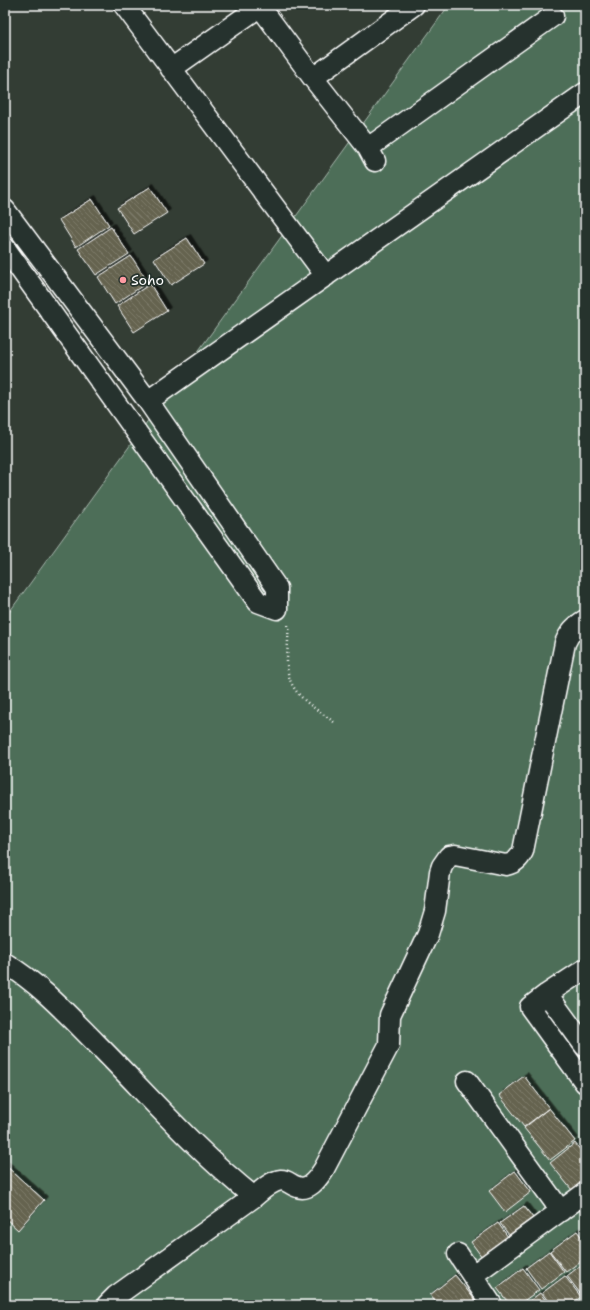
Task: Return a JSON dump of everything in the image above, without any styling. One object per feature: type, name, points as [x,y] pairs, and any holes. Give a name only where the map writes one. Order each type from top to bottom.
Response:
[{"type":"street","points":[[124,5],[326,276]]},
{"type":"street","points":[[313,78],[414,5]]},
{"type":"street","points":[[171,69],[260,6],[372,155],[552,16]]},
{"type":"street","points":[[148,401],[585,93]]},
{"type":"street","points":[[5,210],[148,401],[276,588],[277,609],[258,602],[5,248]]},
{"type":"street","points":[[107,1305],[116,1296],[278,1180],[286,1181],[295,1186],[306,1188],[316,1181],[324,1169],[389,1045],[390,1015],[428,934],[435,911],[440,872],[445,860],[449,856],[455,855],[506,865],[513,863],[519,858],[523,850],[565,643],[570,633],[576,626],[585,620]]},
{"type":"street","points":[[5,964],[23,974],[49,995],[168,1118],[231,1178],[254,1197]]},
{"type":"street","points":[[585,969],[546,994],[530,1007],[585,1083]]},
{"type":"street","points":[[546,994],[585,1046]]},
{"type":"street","points":[[467,1081],[560,1211]]},
{"type":"street","points":[[473,1276],[585,1193]]},
{"type":"street","points":[[458,1254],[492,1305]]},
{"type":"path","points":[[277,609],[288,624],[288,674],[292,686],[300,697],[334,722]]},
{"type":"green space","points":[[449,5],[585,5],[585,1305],[5,1305],[5,618]]},
{"type":"building","points":[[150,187],[167,213],[134,234],[117,208]]},
{"type":"building","points":[[92,199],[109,225],[76,247],[59,220]]},
{"type":"building","name":"Soho","points":[[111,227],[129,254],[96,275],[78,249]]},
{"type":"building","points":[[187,238],[204,264],[171,285],[154,259]]},
{"type":"building","name":"Soho","points":[[131,256],[148,282],[115,304],[98,277]]},
{"type":"building","name":"Soho","points":[[150,284],[167,311],[134,332],[117,306]]},
{"type":"building","points":[[524,1076],[549,1108],[524,1127],[499,1095]]},
{"type":"building","points":[[549,1108],[575,1141],[550,1160],[524,1128]]},
{"type":"building","points":[[575,1143],[585,1156],[585,1188],[576,1195],[550,1163]]},
{"type":"building","points":[[5,1165],[44,1200],[18,1230],[5,1218]]},
{"type":"building","points":[[515,1171],[531,1192],[505,1212],[489,1191]]},
{"type":"building","points":[[524,1206],[539,1226],[515,1243],[500,1223]]},
{"type":"building","points":[[498,1223],[513,1244],[487,1264],[471,1242]]},
{"type":"building","points":[[577,1231],[585,1242],[585,1258],[566,1272],[550,1251]]},
{"type":"building","points":[[549,1251],[564,1272],[541,1289],[526,1268]]},
{"type":"building","points":[[585,1262],[585,1295],[583,1297],[567,1276]]},
{"type":"building","points":[[523,1268],[539,1290],[518,1305],[510,1305],[497,1288]]},
{"type":"building","points":[[455,1275],[479,1305],[438,1305],[430,1295]]},
{"type":"building","points":[[565,1276],[581,1297],[569,1305],[551,1305],[542,1293]]},
{"type":"building","points":[[540,1293],[549,1305],[524,1305]]},
{"type":"place","name":"Soho","points":[[123,280]]}]
